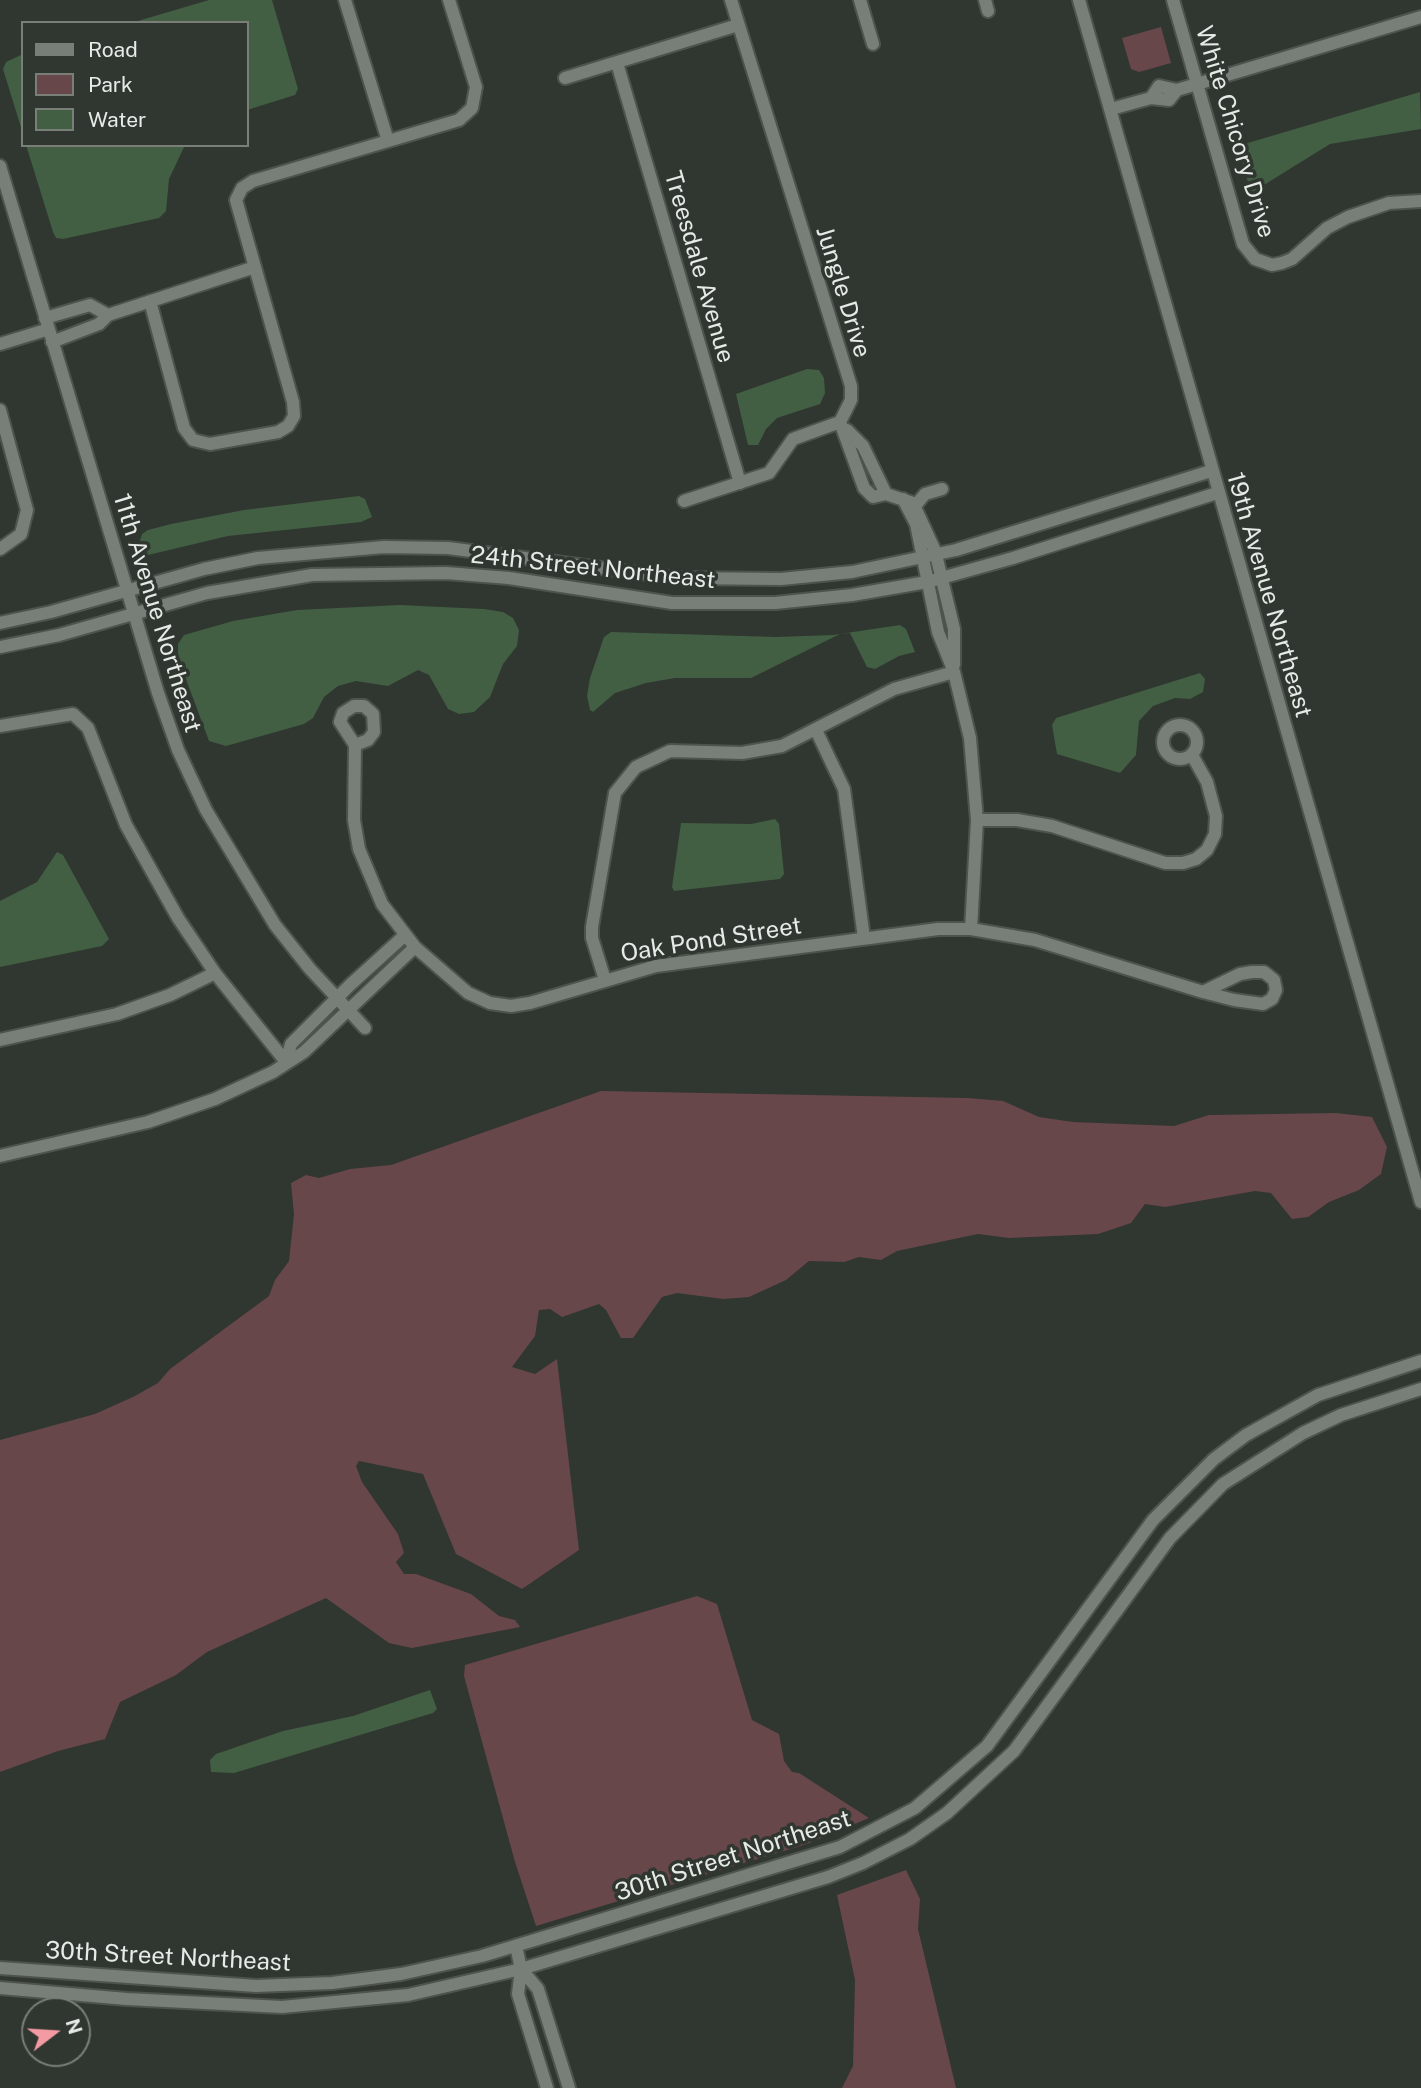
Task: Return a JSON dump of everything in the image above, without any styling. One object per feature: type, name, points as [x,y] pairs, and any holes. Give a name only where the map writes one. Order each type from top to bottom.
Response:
[{"type":"street","points":[[345,0],[388,141]]},
{"type":"street","points":[[150,301],[184,428],[193,440],[210,444],[278,432],[292,421],[294,409],[236,200],[242,188],[253,181],[460,120],[472,108],[476,88],[450,0]]},
{"type":"street","name":"Jungle Drive","points":[[731,0],[850,386],[851,400],[840,422]]},
{"type":"street","points":[[860,0],[873,44]]},
{"type":"street","name":"19th Avenue Northeast","points":[[1079,0],[1217,493],[1421,1202]]},
{"type":"street","name":"White Chicory Drive","points":[[1173,0],[1243,244],[1261,263],[1282,264],[1292,259],[1327,228],[1368,208],[1421,201]]},
{"type":"street","points":[[1111,109],[1151,98],[1169,100],[1177,90],[1421,17]]},
{"type":"street","points":[[565,78],[738,25]]},
{"type":"street","name":"Treesdale Avenue","points":[[617,62],[740,483]]},
{"type":"street","name":"11th Avenue Northeast","points":[[0,166],[127,591],[178,750],[205,810],[275,925],[365,1028]]},
{"type":"street","points":[[0,344],[49,330],[99,324],[108,314],[255,267]]},
{"type":"street","points":[[49,330],[90,305],[108,314]]},
{"type":"street","points":[[0,410],[27,510],[21,534],[0,549]]},
{"type":"street","points":[[684,502],[769,474],[793,439],[840,422],[863,446],[886,494],[915,506],[937,555],[954,629],[954,672]]},
{"type":"street","name":"24th Street Northeast","points":[[0,623],[258,558],[384,547],[448,548],[628,573],[731,580],[852,572],[937,555],[1211,471]]},
{"type":"street","points":[[915,506],[925,494],[942,489]]},
{"type":"street","name":"24th Street Northeast","points":[[0,647],[59,635],[134,613],[265,581],[384,571],[509,578],[672,603],[775,603],[873,592],[942,578],[1217,493]]},
{"type":"street","points":[[903,499],[916,524],[939,635],[954,672],[972,750],[977,820],[971,929]]},
{"type":"street","points":[[605,980],[592,938],[592,927],[610,812],[615,793],[625,779],[651,758],[670,751],[758,752],[782,746],[894,689],[954,672]]},
{"type":"street","points":[[0,726],[62,714],[73,714],[81,719],[88,728],[126,825],[178,918],[215,973],[286,1062]]},
{"type":"street","points":[[816,730],[844,789],[864,937]]},
{"type":"street","name":"Oak Pond Street","points":[[355,745],[354,820],[359,849],[382,904],[415,947],[468,993],[490,1003],[511,1006],[530,1003],[656,966],[938,929],[971,929],[1063,947],[1203,992],[1263,1004],[1272,999],[1276,990],[1274,980],[1264,972],[1252,972],[1240,974],[1203,992]]},
{"type":"street","points":[[977,820],[1017,820],[1052,826],[1165,863],[1183,863],[1196,859],[1207,850],[1215,834],[1216,816],[1207,782],[1192,755]]},
{"type":"street","points":[[286,1062],[291,1044],[404,936]]},
{"type":"street","points":[[0,1156],[148,1122],[215,1099],[304,1052],[415,947]]},
{"type":"street","points":[[0,1040],[117,1014],[170,995],[215,973]]},
{"type":"street","name":"30th Street Northeast","points":[[0,1968],[256,1986],[320,1984],[401,1974],[516,1946],[809,1859],[879,1829],[915,1808],[987,1746],[1153,1520],[1214,1459],[1246,1435],[1318,1395],[1421,1361]]},
{"type":"street","name":"30th Street Northeast","points":[[0,1988],[127,1999],[282,2007],[408,1995],[521,1969],[828,1877],[863,1863],[910,1839],[981,1784],[1014,1751],[1170,1538],[1202,1503],[1265,1455],[1303,1433],[1341,1415],[1421,1389]]},
{"type":"street","points":[[516,1946],[521,1969],[518,1994],[547,2088]]},
{"type":"street","points":[[521,1969],[538,1989],[569,2088]]},
{"type":"green space","points":[[1161,27],[1171,63],[1139,72],[1131,69],[1122,38]]},
{"type":"green space","points":[[601,1091],[968,1098],[1003,1101],[1039,1117],[1073,1122],[1174,1126],[1209,1115],[1336,1113],[1372,1117],[1387,1147],[1381,1174],[1359,1190],[1329,1202],[1308,1217],[1292,1219],[1271,1193],[1255,1191],[1165,1207],[1145,1204],[1131,1223],[1098,1234],[1009,1238],[978,1234],[897,1251],[881,1260],[859,1257],[844,1262],[809,1261],[786,1280],[749,1297],[723,1299],[677,1293],[662,1297],[633,1338],[621,1338],[606,1310],[599,1304],[562,1317],[550,1309],[539,1310],[535,1336],[512,1367],[535,1374],[557,1359],[579,1550],[522,1589],[456,1554],[423,1474],[359,1461],[356,1466],[362,1482],[398,1534],[404,1553],[396,1562],[404,1574],[416,1574],[471,1594],[499,1616],[515,1620],[520,1627],[412,1648],[389,1643],[326,1598],[207,1652],[176,1675],[120,1702],[105,1739],[58,1751],[0,1772],[0,1440],[95,1414],[133,1397],[158,1383],[170,1369],[269,1296],[275,1280],[289,1261],[294,1214],[291,1183],[306,1175],[319,1178],[350,1169],[391,1165]]},
{"type":"green space","points":[[697,1596],[717,1604],[752,1720],[779,1734],[784,1761],[792,1772],[799,1773],[869,1818],[807,1844],[536,1926],[515,1862],[464,1676],[465,1665]]},
{"type":"green space","points":[[906,1870],[920,1899],[918,1929],[956,2088],[842,2088],[853,2066],[855,1980],[837,1895]]},
{"type":"water","points":[[209,0],[272,0],[298,89],[295,95],[248,110],[248,21],[138,21]]},
{"type":"water","points":[[21,55],[21,128],[3,69],[6,62]]},
{"type":"water","points":[[1420,92],[1421,129],[1330,144],[1251,193],[1241,157],[1241,145]]},
{"type":"water","points":[[27,147],[184,147],[169,179],[166,211],[159,218],[63,239],[56,238]]},
{"type":"water","points":[[807,369],[819,370],[824,378],[825,393],[820,404],[777,418],[766,429],[758,445],[748,445],[736,394]]},
{"type":"water","points":[[359,496],[365,499],[372,517],[361,522],[228,536],[148,555],[142,553],[139,544],[142,534],[148,530],[171,524],[244,510]]},
{"type":"water","points":[[400,605],[484,609],[503,612],[513,618],[519,630],[517,646],[503,664],[490,697],[474,712],[459,714],[448,709],[429,675],[418,670],[388,686],[356,681],[338,686],[324,697],[313,718],[304,724],[226,746],[209,741],[178,658],[178,644],[184,635],[233,621],[297,610]]},
{"type":"water","points":[[900,625],[906,629],[915,652],[899,656],[875,669],[867,667],[850,633],[840,634],[751,678],[675,678],[646,683],[615,693],[593,712],[590,710],[587,696],[590,678],[604,637],[611,632],[776,637],[833,635]]},
{"type":"water","points":[[1200,673],[1205,679],[1203,692],[1190,699],[1175,698],[1153,706],[1139,721],[1136,755],[1120,773],[1057,754],[1052,725],[1056,718]]},
{"type":"water","points":[[775,819],[779,824],[784,874],[780,879],[674,891],[672,887],[681,823],[751,824]]},
{"type":"water","points":[[57,852],[63,855],[109,939],[102,946],[0,967],[0,901],[37,882]]},
{"type":"water","points":[[430,1690],[437,1709],[433,1713],[234,1773],[211,1772],[210,1760],[216,1754],[283,1731],[353,1716]]}]
